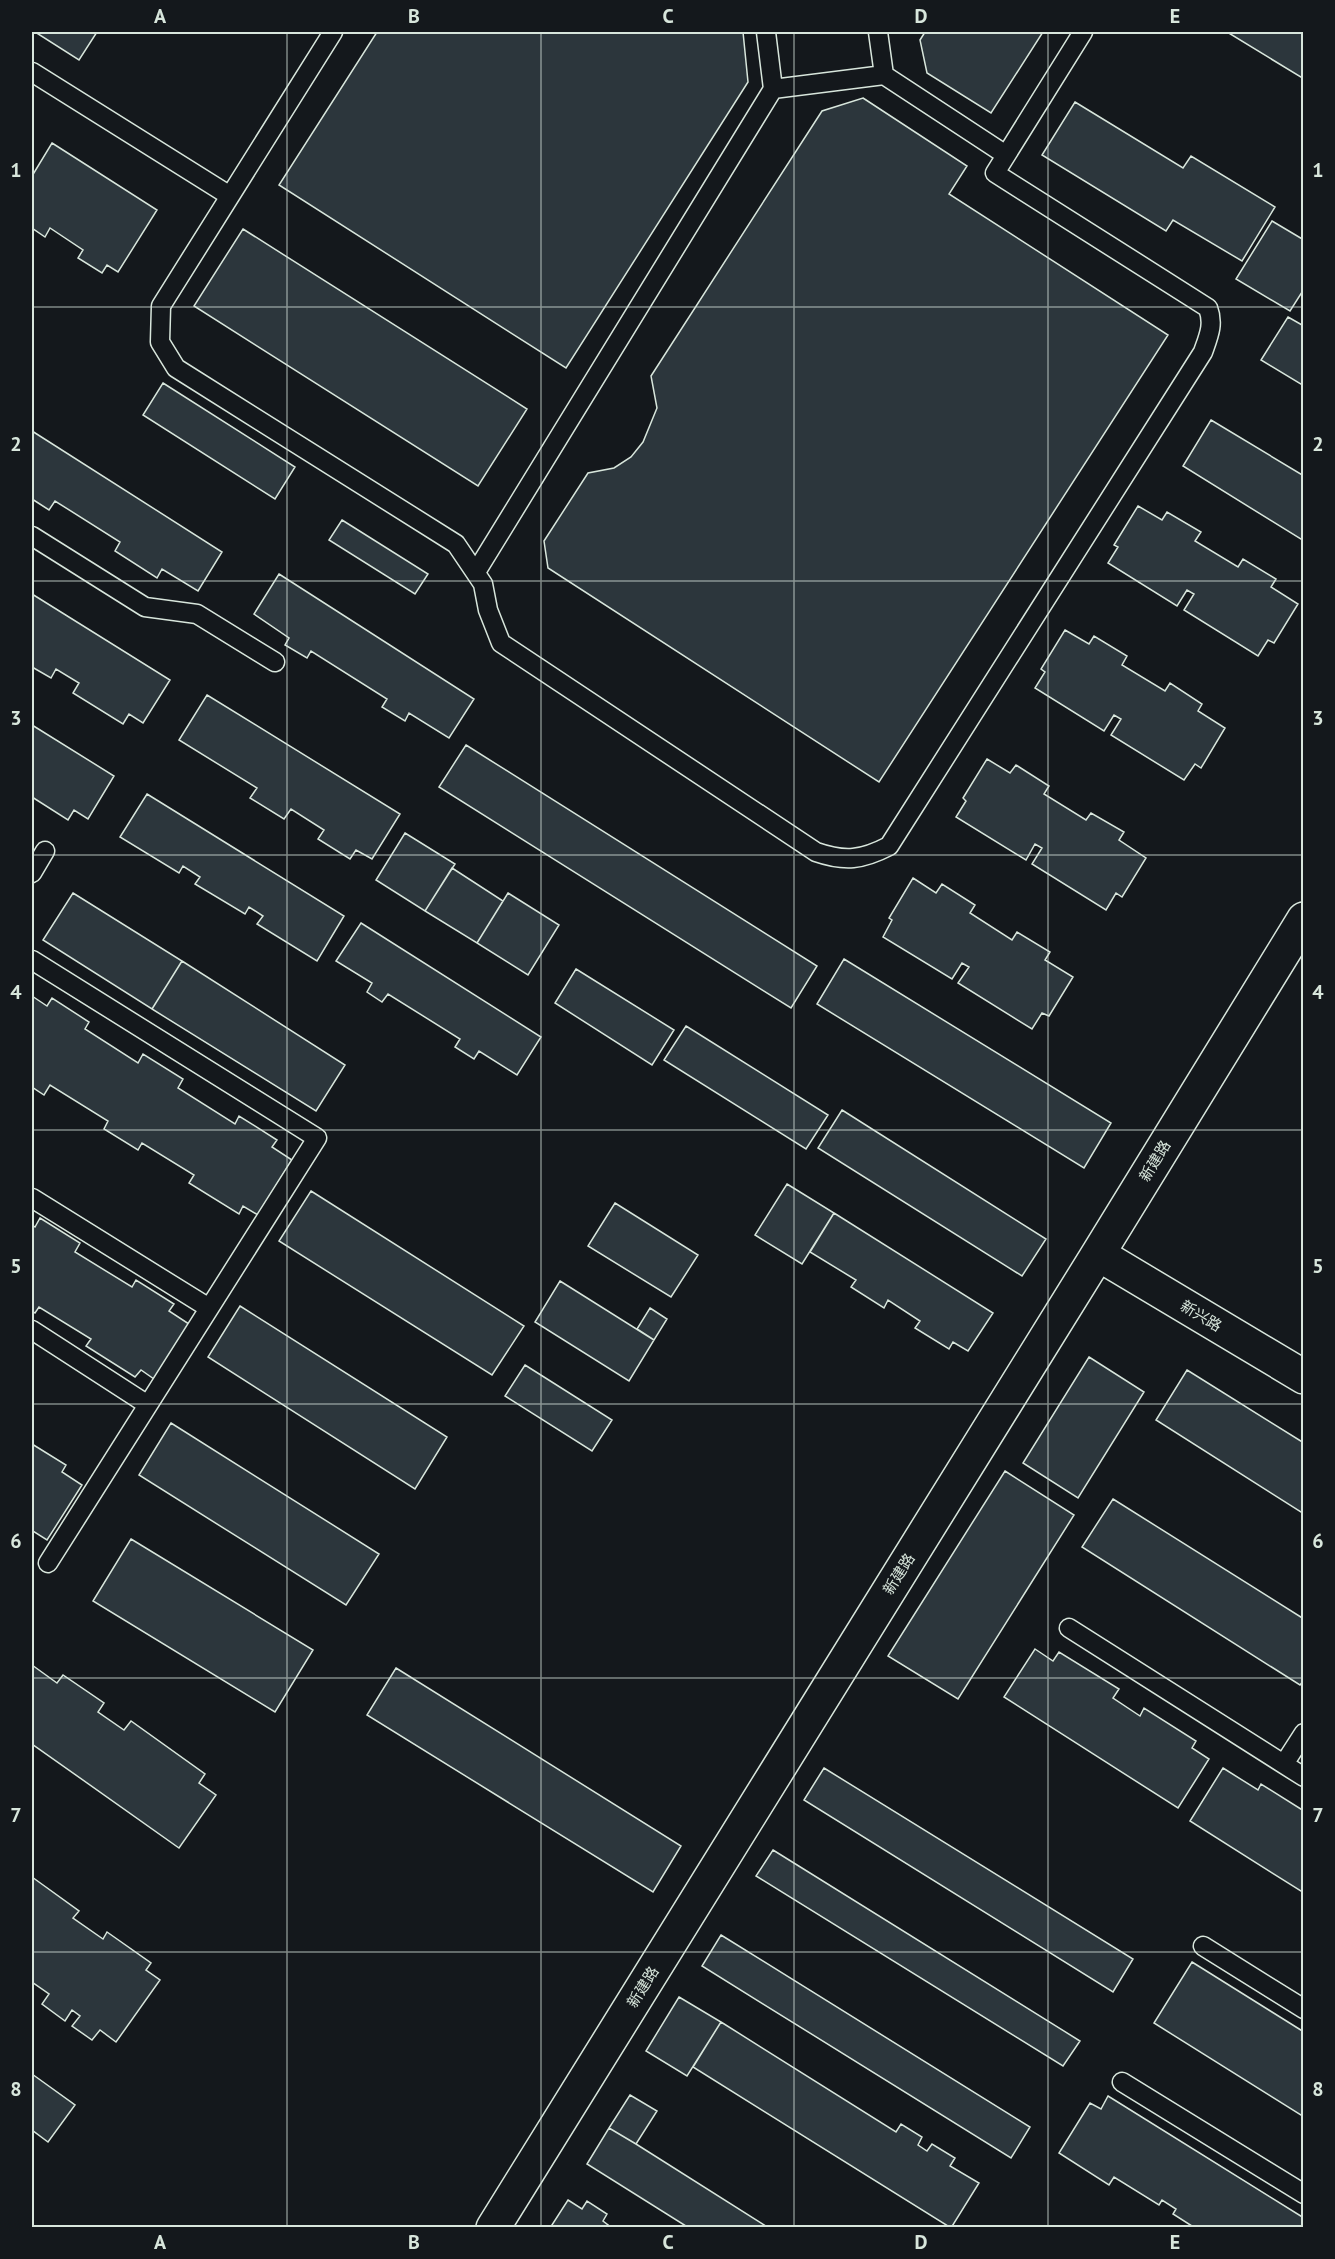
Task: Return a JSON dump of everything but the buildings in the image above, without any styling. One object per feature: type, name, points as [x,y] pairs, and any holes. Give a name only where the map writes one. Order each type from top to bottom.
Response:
[{"type":"street","name":"新建路","points":[[493,2228],[1304,919]]},
{"type":"street","name":"新兴路","points":[[1098,1254],[1304,1377]]},
{"type":"lane","points":[[333,32],[161,306],[159,342],[176,368],[456,544],[483,584],[488,610],[501,643],[816,852],[837,859],[868,857],[889,846],[1203,352],[1211,330],[1212,318],[1208,308],[995,173],[1083,32]]},
{"type":"lane","points":[[476,572],[773,89],[766,32]]},
{"type":"lane","points":[[878,32],[884,75]]},
{"type":"lane","points":[[32,72],[230,196]]},
{"type":"lane","points":[[773,89],[884,75],[1006,155]]},
{"type":"lane","points":[[32,536],[145,607],[197,614],[275,662]]},
{"type":"lane","points":[[32,873],[45,851]]},
{"type":"lane","points":[[32,960],[317,1138],[48,1563]]},
{"type":"lane","points":[[32,1198],[209,1308]]},
{"type":"lane","points":[[32,1330],[148,1405]]},
{"type":"lane","points":[[1069,1628],[1304,1777]]},
{"type":"lane","points":[[1284,1764],[1304,1733]]},
{"type":"lane","points":[[1203,1947],[1304,2009]]},
{"type":"lane","points":[[1122,2082],[1304,2194]]}]
